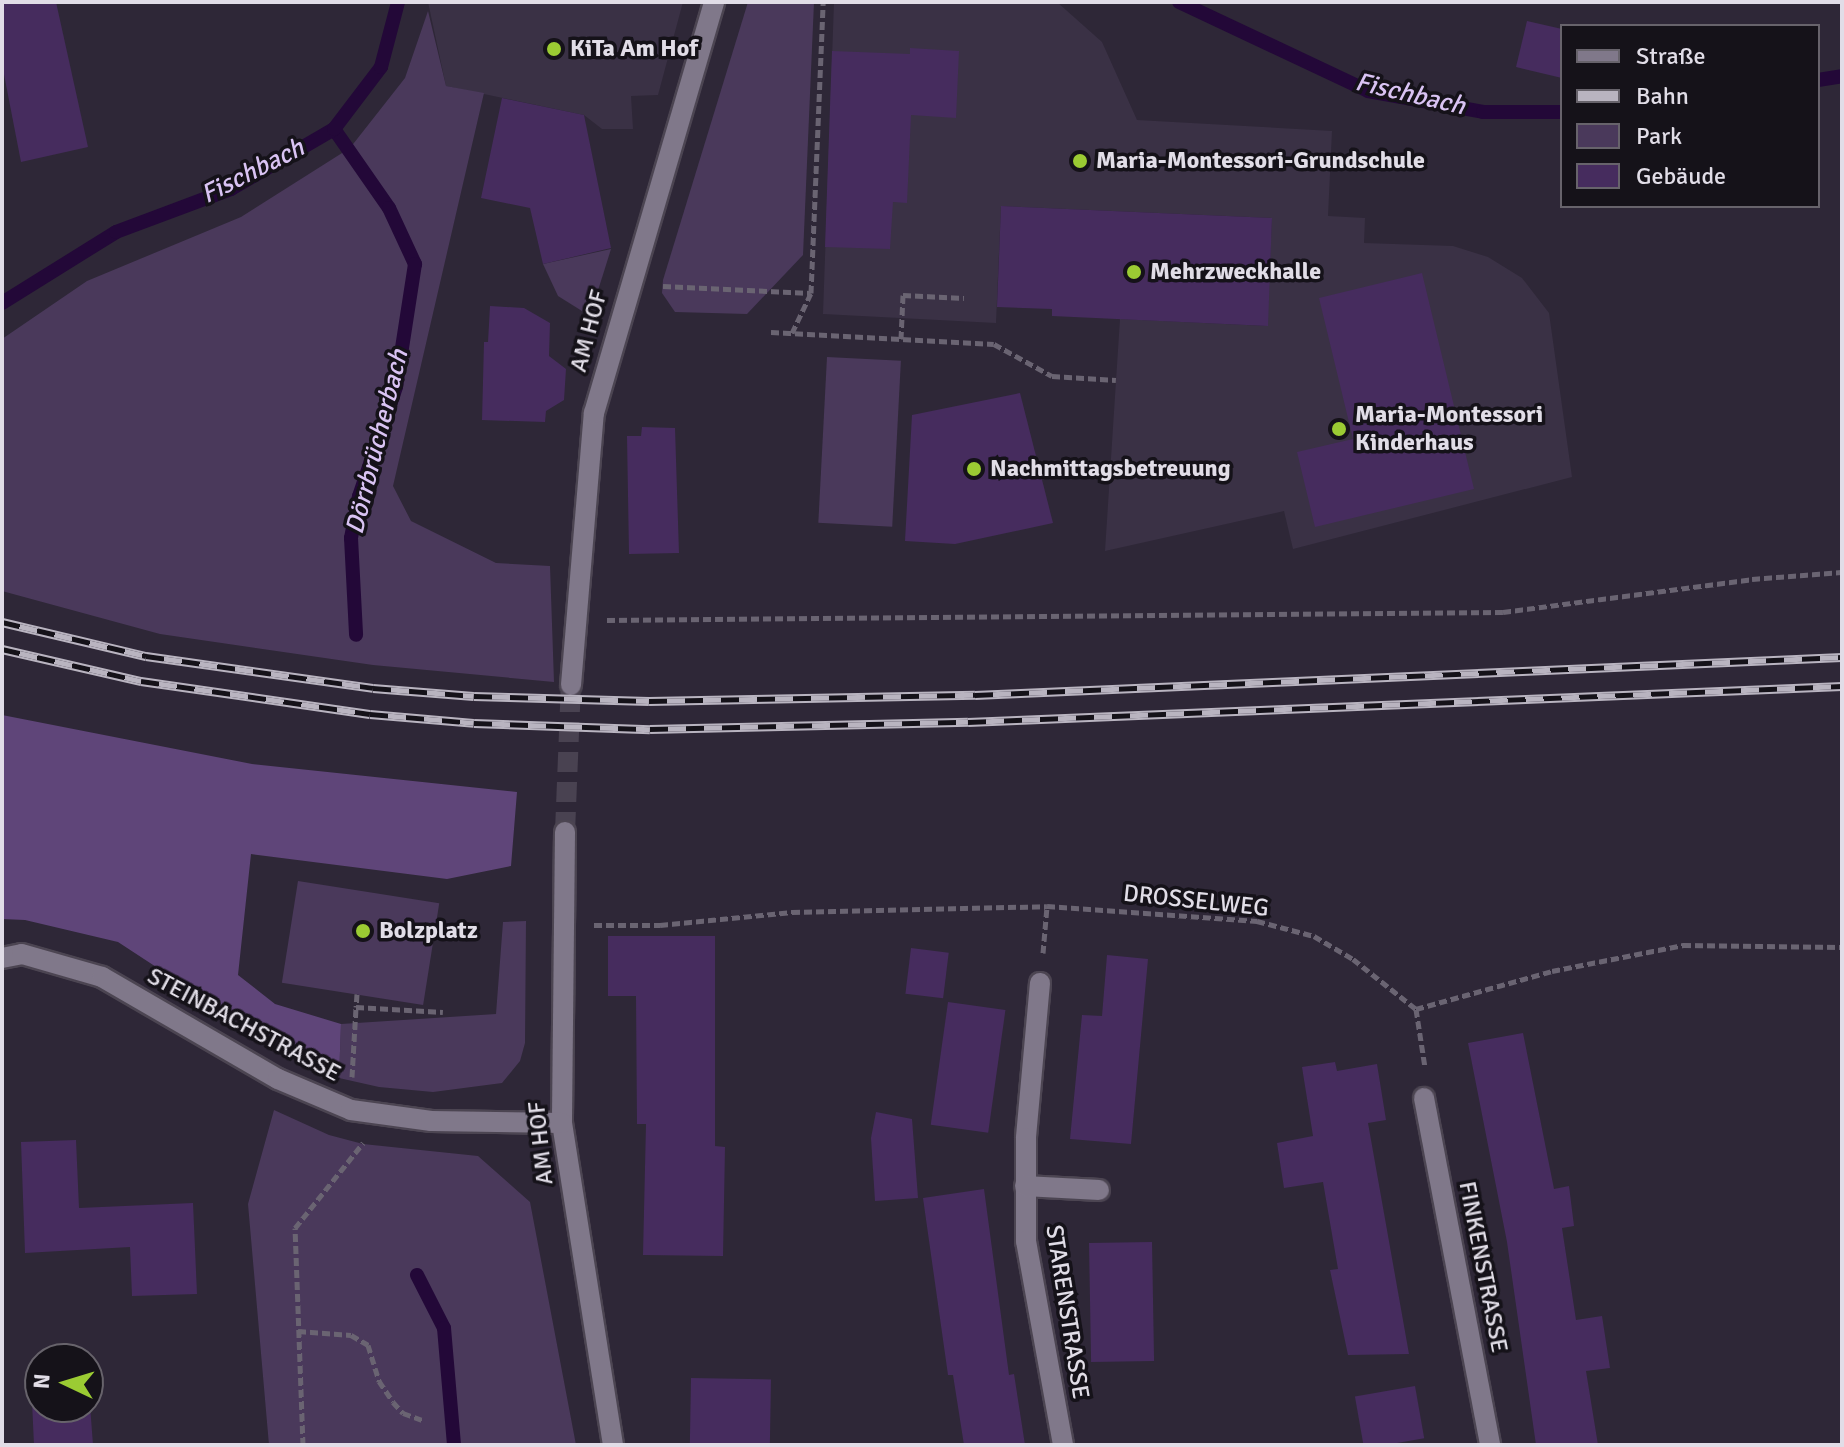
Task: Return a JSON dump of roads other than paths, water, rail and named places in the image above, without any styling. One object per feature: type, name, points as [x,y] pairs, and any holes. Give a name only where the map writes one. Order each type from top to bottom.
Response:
[{"type":"street","name":"AM HOF","points":[[571,685],[574,620],[594,413],[714,2]]},
{"type":"street","name":"AM HOF","points":[[565,832],[562,1123],[613,1445]]},
{"type":"street","name":"STEINBACHSTRASSE","points":[[2,958],[22,954],[102,977],[278,1079],[351,1110],[431,1121],[562,1123]]},
{"type":"street","name":"STARENSTRASSE","points":[[1040,983],[1025,1186],[1026,1241],[1063,1445]]},
{"type":"street","name":"FINKENSTRASSE","points":[[1424,1098],[1490,1445]]},
{"type":"street","name":"STARENSTRASSE","points":[[1025,1186],[1099,1190]]},
{"type":"waterway","name":"Fischbach","points":[[2,303],[116,232],[231,189],[334,129],[381,67],[398,2]]},
{"type":"waterway","name":"Fischbach","points":[[1179,2],[1368,91],[1483,112],[1560,112]]},
{"type":"waterway","name":"Fischbach","points":[[1820,80],[1842,76]]},
{"type":"waterway","name":"Dörrbrücherbach","points":[[334,129],[389,208],[415,264],[396,387],[359,496],[351,538],[356,635]]},
{"type":"waterway","name":"Dörrbrücherbach","points":[[417,1275],[444,1328],[454,1445]]},
{"type":"tunnel","points":[[565,832],[571,685]]},
{"type":"railway","points":[[2,622],[146,656],[373,688],[474,696],[649,701],[975,695],[1842,657]]},
{"type":"railway","points":[[2,649],[141,681],[370,714],[474,723],[650,729],[968,722],[1842,686]]},
{"type":"place","name":"KiTa Am Hof","points":[[554,49]]},
{"type":"place","name":"Maria-Montessori-Grundschule","points":[[1080,161]]},
{"type":"place","name":"Mehrzweckhalle","points":[[1134,272]]},
{"type":"place","name":"Maria-Montessori Kinderhaus","points":[[1339,429]]},
{"type":"place","name":"Nachmittagsbetreuung","points":[[974,469]]},
{"type":"place","name":"Bolzplatz","points":[[363,931]]}]
